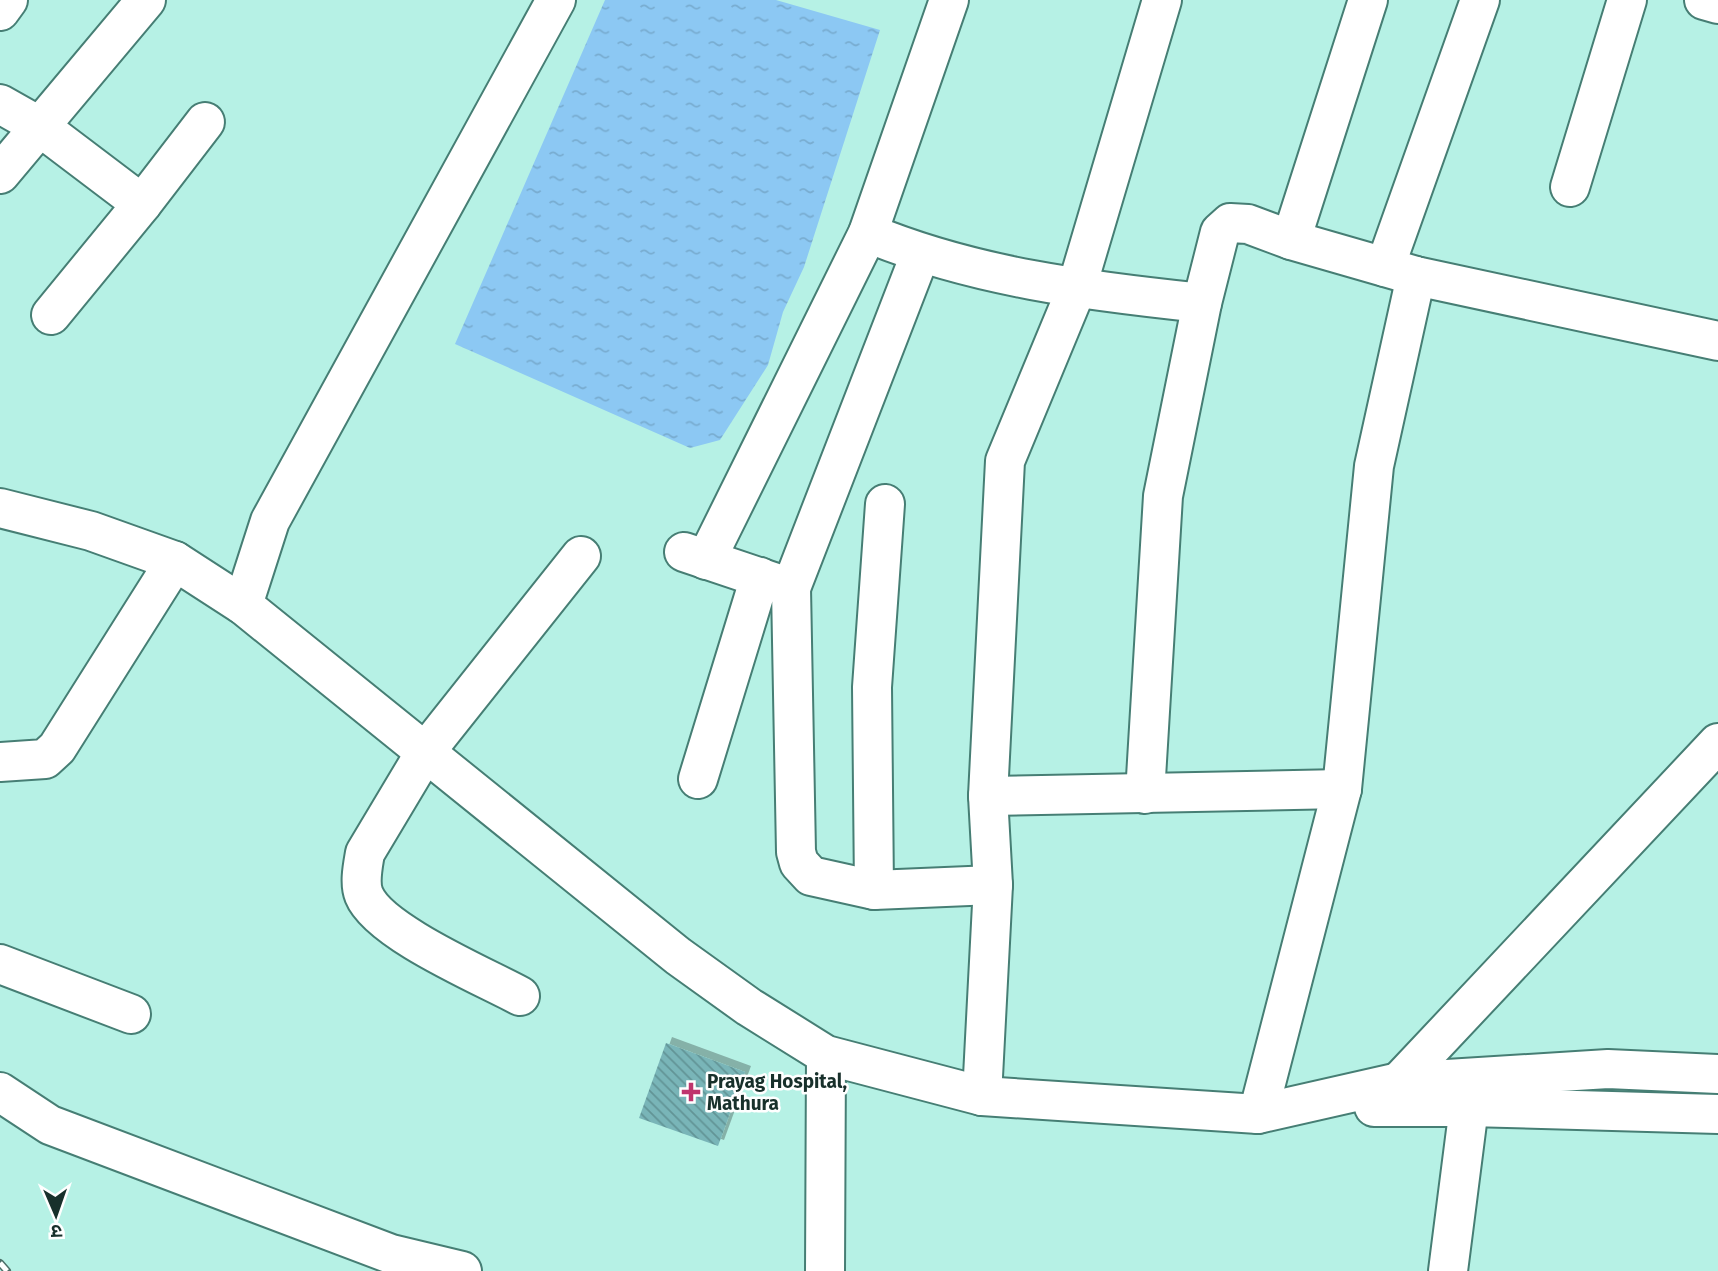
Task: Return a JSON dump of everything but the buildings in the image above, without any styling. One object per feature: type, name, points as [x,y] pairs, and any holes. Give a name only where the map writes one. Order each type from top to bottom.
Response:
[{"type":"street","points":[[0,11],[8,0]]},
{"type":"street","points":[[0,174],[146,0]]},
{"type":"street","points":[[243,605],[270,521],[556,0]]},
{"type":"street","points":[[776,583],[695,555],[868,233],[950,0]]},
{"type":"street","points":[[982,1096],[993,885],[988,796],[1004,461],[1076,290],[1163,0]]},
{"type":"street","points":[[1291,240],[1368,0]]},
{"type":"street","points":[[1258,1114],[1342,789],[1374,466],[1400,272],[1480,0]]},
{"type":"street","points":[[1570,187],[1628,0]]},
{"type":"street","points":[[1704,0],[1718,5]]},
{"type":"street","points":[[0,104],[39,126],[142,204]]},
{"type":"street","points":[[51,315],[205,122]]},
{"type":"street","points":[[1145,794],[1163,496],[1202,303],[1220,232],[1230,223],[1248,224],[1291,240],[1400,272],[1718,341]]},
{"type":"street","points":[[868,233],[920,255],[1076,290],[1202,303]]},
{"type":"street","points":[[698,779],[776,583],[920,255]]},
{"type":"street","points":[[874,890],[872,687],[885,505]]},
{"type":"street","points":[[0,508],[91,531],[175,561],[243,605],[678,956],[749,1007],[826,1055],[982,1096],[1258,1114],[1314,1103],[1608,1069],[1718,1074]]},
{"type":"street","points":[[520,996],[387,925],[363,894],[365,853],[426,751],[581,555]]},
{"type":"street","points":[[0,762],[45,759],[57,748],[175,561]]},
{"type":"street","points":[[776,583],[799,863],[811,876],[874,890],[993,885]]},
{"type":"street","points":[[1390,1095],[1718,743]]},
{"type":"street","points":[[988,796],[1342,789]]},
{"type":"street","points":[[0,964],[131,1014]]},
{"type":"street","points":[[825,1271],[826,1055]]},
{"type":"street","points":[[0,1092],[50,1125],[391,1254],[462,1271]]},
{"type":"street","points":[[1390,1095],[1469,1107],[1718,1114]]},
{"type":"street","points":[[1448,1271],[1469,1107]]},
{"type":"water","points":[[605,0],[776,0],[880,30],[804,267],[783,312],[768,365],[720,440],[690,448],[455,344]]},
{"type":"railway","points":[[0,1263],[7,1271]]},
{"type":"place","name":"Prayag Hospital, Mathura","points":[[691,1092]]}]
